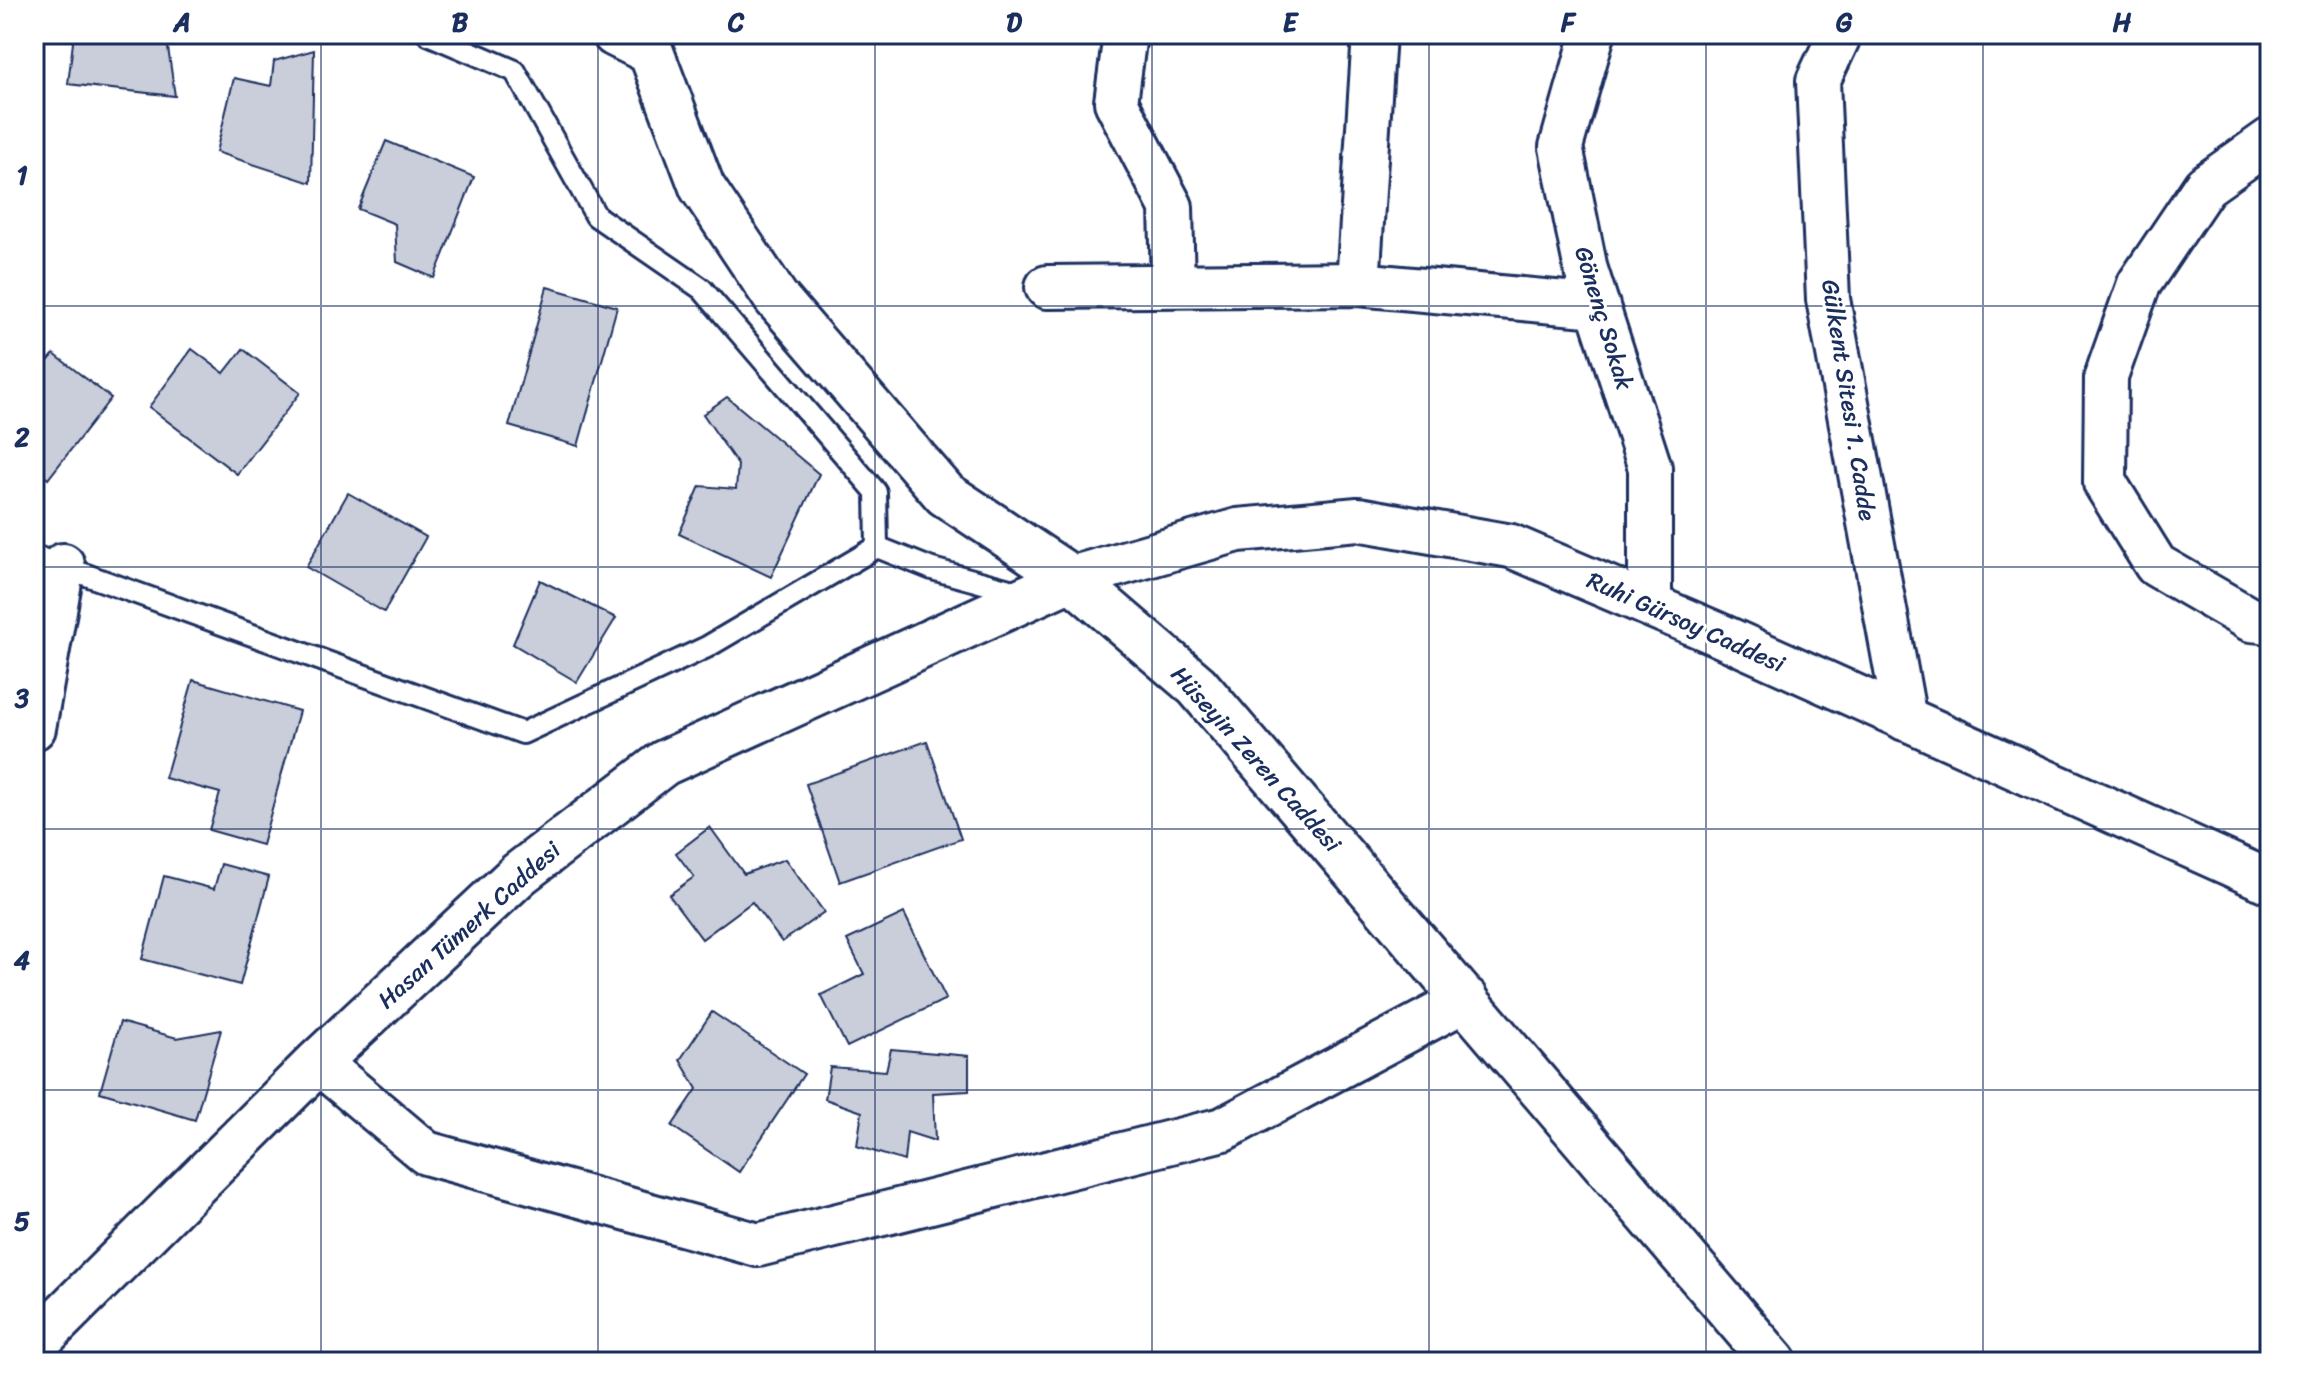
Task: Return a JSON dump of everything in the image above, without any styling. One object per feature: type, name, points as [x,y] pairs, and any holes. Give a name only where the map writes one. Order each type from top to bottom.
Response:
[{"type":"street","name":"Hüseyin Zeren Caddesi","points":[[615,34],[651,52],[702,187],[776,298],[945,494],[1071,578],[1197,686],[1774,1362]]},
{"type":"street","points":[[1125,34],[1116,102],[1171,207],[1173,286]]},
{"type":"street","points":[[1358,284],[1374,34]]},
{"type":"street","name":"Gönenç Sokak","points":[[1593,34],[1561,147],[1586,270],[1650,468],[1650,605]]},
{"type":"street","name":"Gülkent Sitesi 1. Cadde","points":[[1840,34],[1818,81],[1828,299],[1905,719]]},
{"type":"street","points":[[2270,140],[2205,186],[2139,284],[2106,377],[2105,483],[2156,565],[2251,620],[2270,622]]},
{"type":"street","points":[[1047,287],[1358,284],[1598,306]]},
{"type":"street","name":"Ruhi Gürsoy Caddesi","points":[[1071,578],[1238,530],[1358,519],[1511,546],[2270,882]]},
{"type":"street","points":[[34,728],[48,560]]},
{"type":"street","name":"Hasan Tümerk Caddesi","points":[[34,1345],[318,1062],[519,874],[664,763],[1071,578]]},
{"type":"street","points":[[318,1062],[426,1153],[758,1245],[1223,1129],[1467,999]]},
{"type":"lane","points":[[428,34],[515,71],[596,216],[702,289],[876,492],[877,547]]},
{"type":"lane","points":[[48,560],[523,733],[707,647],[877,547]]},
{"type":"lane","points":[[877,547],[932,569],[1032,596]]},
{"type":"building","points":[[74,34],[166,34],[175,96],[68,84]]},
{"type":"building","points":[[314,50],[311,183],[216,152],[234,78],[271,86],[274,61]]},
{"type":"building","points":[[386,141],[474,177],[434,278],[397,262],[395,224],[358,209]]},
{"type":"building","points":[[547,287],[617,307],[578,446],[509,426]]},
{"type":"building","points":[[192,349],[224,373],[243,349],[300,393],[237,474],[149,407]]},
{"type":"building","points":[[54,354],[111,398],[48,479],[34,468],[34,378]]},
{"type":"building","points":[[727,397],[819,474],[771,577],[679,534],[700,486],[736,489],[738,465],[703,414]]},
{"type":"building","points":[[348,493],[426,537],[384,612],[306,567]]},
{"type":"building","points":[[540,580],[616,618],[577,682],[513,644]]},
{"type":"building","points":[[193,680],[299,711],[262,845],[209,830],[220,793],[165,778]]},
{"type":"building","points":[[927,741],[961,839],[840,882],[806,784]]},
{"type":"building","points":[[710,827],[744,874],[785,859],[824,912],[782,942],[752,902],[702,939],[669,895],[694,877],[676,853]]},
{"type":"building","points":[[221,864],[269,877],[240,985],[142,959],[164,876],[214,889]]},
{"type":"building","points":[[904,913],[946,999],[847,1047],[821,995],[864,974],[847,940]]},
{"type":"building","points":[[712,1012],[804,1074],[739,1172],[672,1126],[697,1089],[680,1060]]},
{"type":"building","points":[[120,1022],[177,1038],[221,1030],[195,1120],[100,1092]]},
{"type":"building","points":[[891,1049],[969,1056],[969,1091],[933,1093],[935,1141],[907,1132],[904,1161],[857,1146],[862,1112],[825,1099],[830,1067],[886,1071]]}]
